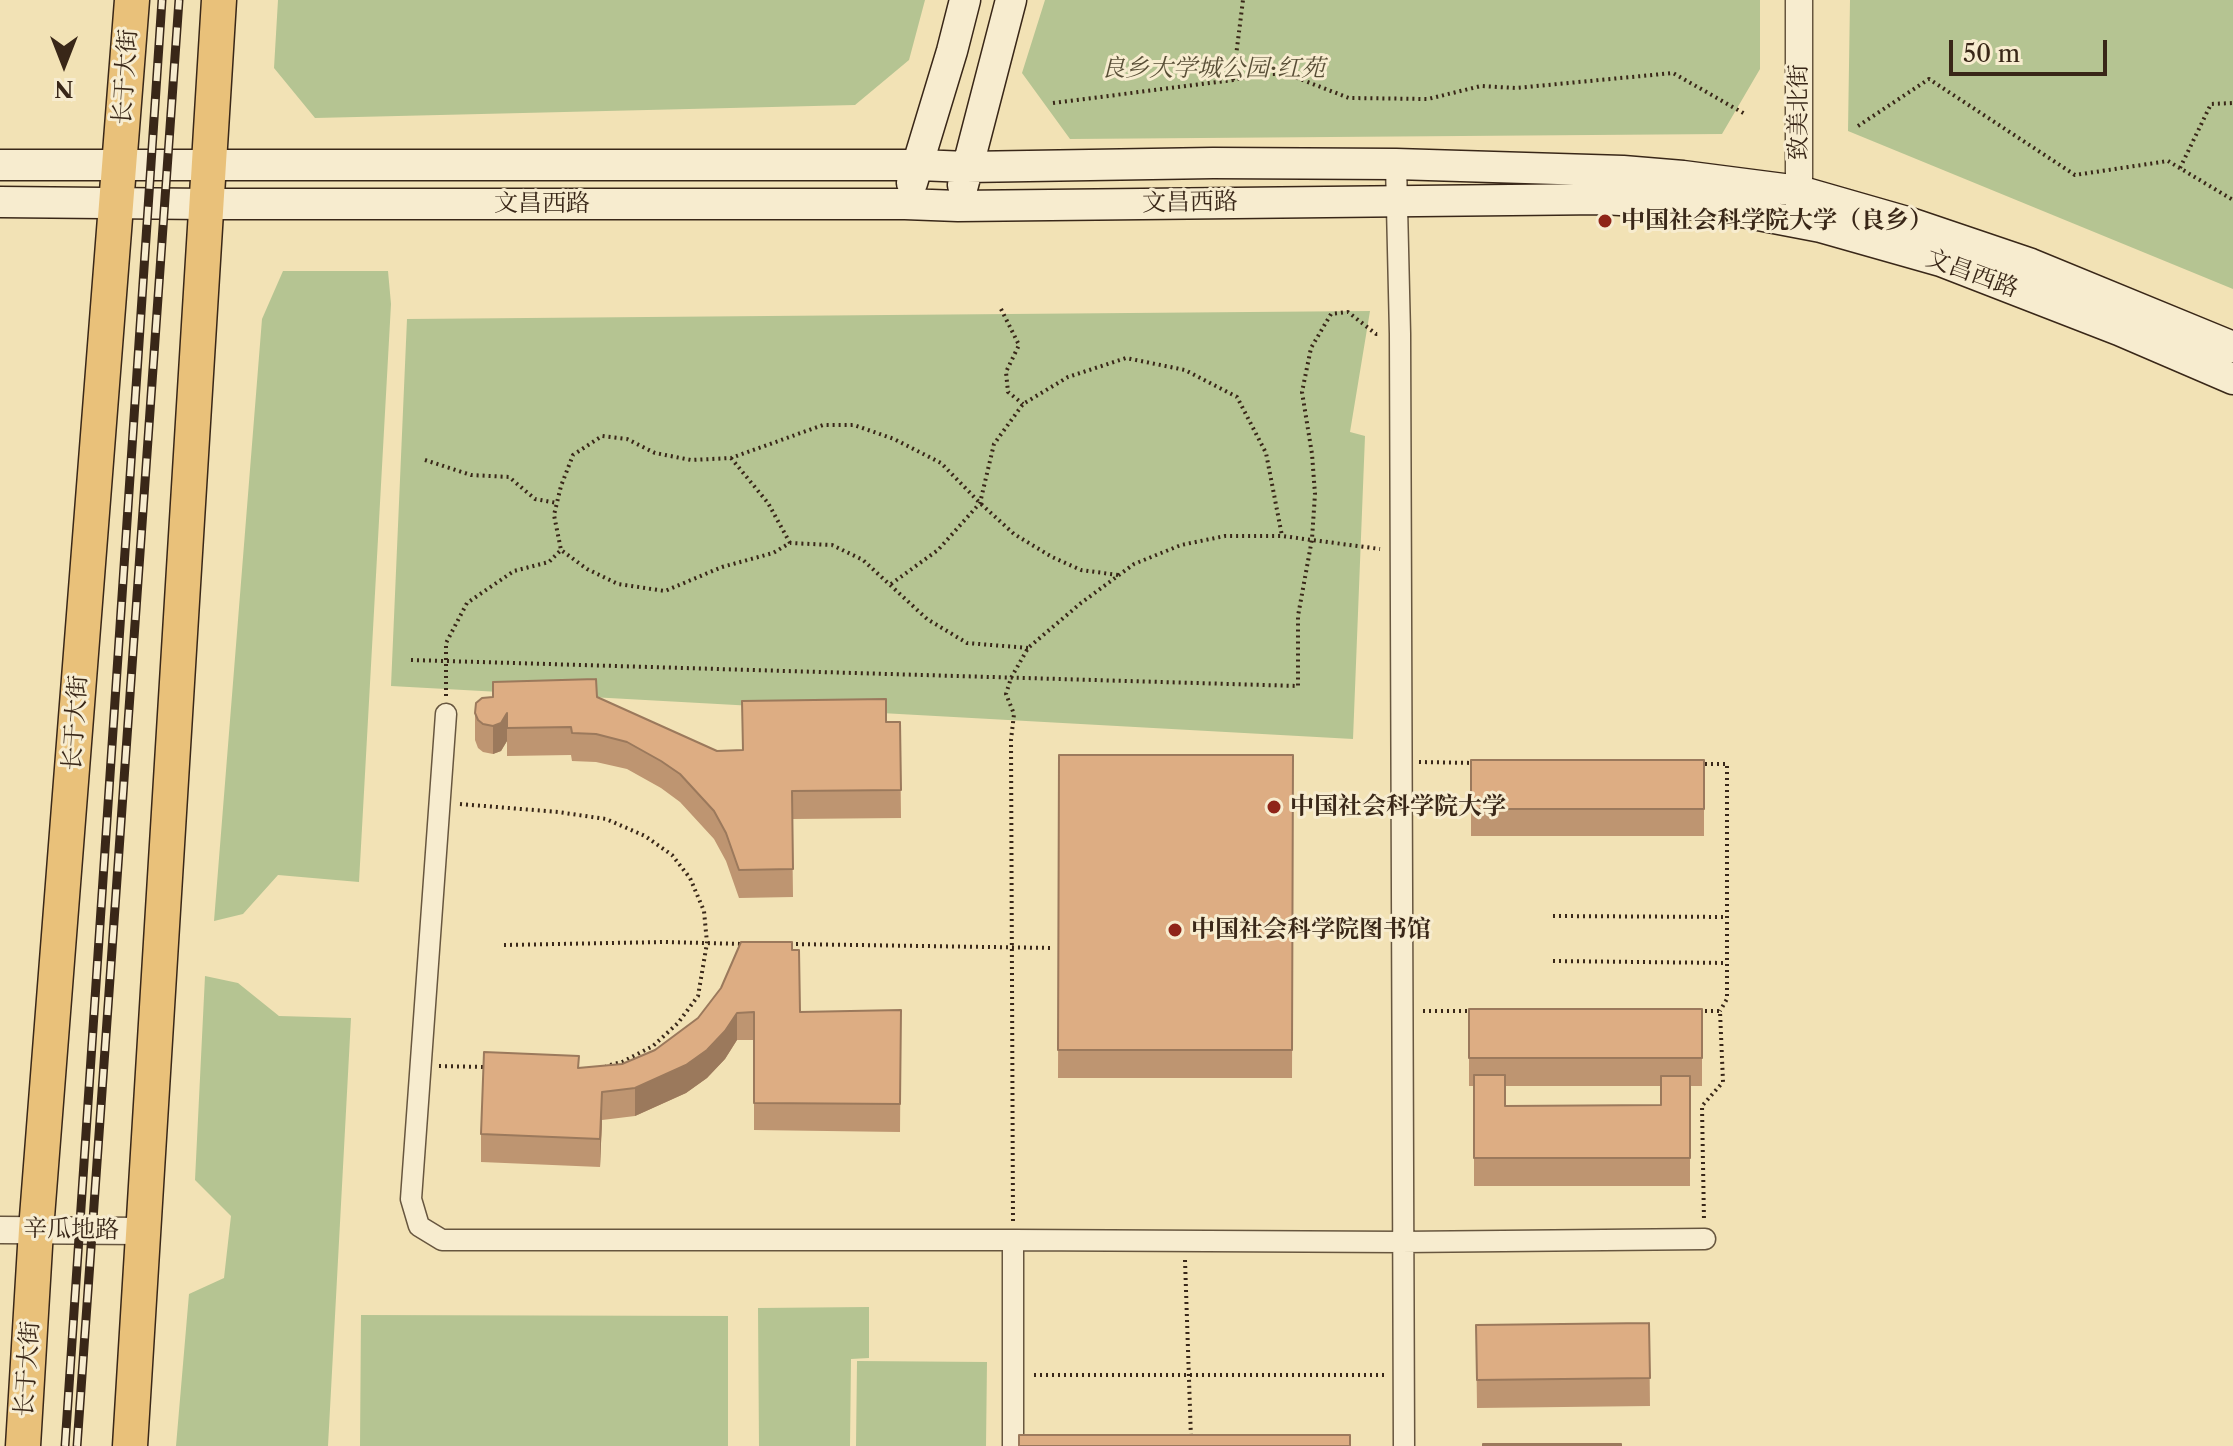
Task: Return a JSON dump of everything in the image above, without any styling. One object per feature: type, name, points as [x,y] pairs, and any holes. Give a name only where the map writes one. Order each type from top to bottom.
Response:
[{"type":"main road","name":"长于大街","points":[[23,1446],[36,1230],[132,0]]},
{"type":"main road","points":[[130,1446],[219,0]]},
{"type":"main road","points":[[905,204],[919,165],[965,0]]},
{"type":"main road","points":[[958,206],[1011,0]]},
{"type":"main road","name":"文昌西路","points":[[0,165],[967,167],[1213,163],[1396,164],[1623,171],[1799,191],[1907,222],[2031,264],[2233,347]]},
{"type":"main road","name":"文昌西路","points":[[0,202],[958,206],[1603,199],[1706,205],[1821,227],[1941,261],[2119,330],[2233,379]]},
{"type":"street","name":"致美北街","points":[[1799,0],[1799,223]]},
{"type":"street","points":[[1396,164],[1400,334],[1404,1446]]},
{"type":"street","points":[[446,714],[411,1199],[419,1226],[442,1240],[1402,1242],[1705,1239]]},
{"type":"street","name":"辛瓜地路","points":[[0,1230],[143,1231]]},
{"type":"street","points":[[1013,1240],[1013,1446]]},
{"type":"path","points":[[1233,80],[1243,0]]},
{"type":"path","points":[[1053,103],[1260,74],[1287,74],[1349,98],[1428,99],[1481,86],[1516,88],[1673,73],[1745,114]]},
{"type":"path","points":[[1858,126],[1929,79],[2075,175],[2168,161],[2233,200]]},
{"type":"path","points":[[2180,168],[2211,104],[2233,103]]},
{"type":"path","points":[[1001,309],[1019,345],[1006,372],[1008,392],[1023,404]]},
{"type":"path","points":[[411,660],[1298,686],[1298,616],[1312,539],[1315,494],[1302,392],[1311,348],[1331,314],[1348,312],[1376,334],[1400,334]]},
{"type":"path","points":[[891,584],[938,550],[980,503],[994,444],[1023,404],[1068,377],[1126,358],[1185,370],[1237,397],[1266,453],[1282,536]]},
{"type":"path","points":[[1028,648],[967,643],[927,619],[863,560],[832,545],[790,543],[773,553],[722,567],[665,591],[618,584],[587,569],[561,550],[554,515],[561,486],[573,455],[602,436],[627,439],[655,453],[691,460],[731,458],[823,425],[854,425],[894,439],[941,463],[1014,534],[1052,557],[1081,570],[1118,575]]},
{"type":"path","points":[[731,458],[768,503],[790,543]]},
{"type":"path","points":[[425,460],[471,475],[509,477],[535,499],[557,503]]},
{"type":"path","points":[[1013,1240],[1010,947],[1011,740],[1014,714],[1006,694],[1011,678],[1028,648],[1081,603],[1134,564],[1181,545],[1225,536],[1282,536],[1400,551]]},
{"type":"path","points":[[446,714],[446,643],[467,603],[514,571],[549,562],[561,550]]},
{"type":"path","points":[[1401,762],[1479,763]]},
{"type":"path","points":[[1696,764],[1727,764],[1727,999],[1720,1011],[1723,1082],[1702,1106],[1705,1239]]},
{"type":"path","points":[[440,802],[606,819],[645,836],[672,855],[690,878],[704,911],[707,943],[698,996],[678,1023],[653,1046],[622,1062],[595,1068]]},
{"type":"path","points":[[1553,916],[1727,917]]},
{"type":"path","points":[[504,945],[755,944]]},
{"type":"path","points":[[787,944],[1054,948]]},
{"type":"path","points":[[1553,961],[1727,963]]},
{"type":"path","points":[[1401,1011],[1481,1011]]},
{"type":"path","points":[[1688,1011],[1720,1011]]},
{"type":"path","points":[[421,1065],[494,1068]]},
{"type":"path","points":[[1185,1241],[1191,1446]]},
{"type":"path","points":[[1013,1375],[1403,1375]]},
{"type":"green space","points":[[278,0],[925,0],[909,60],[855,105],[315,118],[274,68]]},
{"type":"green space","name":"良乡大学城公园·红苑","points":[[1045,0],[1760,0],[1760,69],[1722,134],[1070,139],[1022,73]]},
{"type":"green space","points":[[1850,0],[2233,0],[2233,289],[1848,131]]},
{"type":"green space","points":[[283,271],[388,271],[391,304],[359,882],[278,875],[243,914],[214,921],[262,319]]},
{"type":"green space","points":[[1370,311],[1350,432],[1365,436],[1353,739],[391,686],[407,319]]},
{"type":"green space","points":[[205,976],[238,983],[279,1016],[351,1018],[328,1446],[176,1446],[189,1294],[224,1278],[231,1216],[195,1180]]},
{"type":"green space","points":[[869,1307],[869,1358],[851,1359],[850,1446],[759,1446],[758,1308]]},
{"type":"green space","points":[[361,1315],[728,1316],[728,1446],[360,1446]]},
{"type":"green space","points":[[857,1361],[987,1362],[986,1446],[856,1446]]},
{"type":"building","points":[[596,679],[597,697],[717,751],[743,750],[742,701],[886,699],[886,722],[900,722],[901,790],[792,791],[793,869],[739,870],[726,833],[714,811],[680,774],[661,761],[627,742],[596,734],[572,733],[571,727],[507,728],[507,713],[501,723],[493,726],[483,724],[475,713],[476,703],[482,698],[493,697],[493,682]]},
{"type":"building","name":"中国社会科学院图书馆","points":[[1059,755],[1293,755],[1292,1050],[1058,1050]]},
{"type":"building","points":[[1471,760],[1704,760],[1704,809],[1471,809]]},
{"type":"building","points":[[741,942],[792,942],[792,950],[799,950],[800,1012],[901,1010],[900,1104],[754,1103],[754,1012],[737,1013],[707,1050],[686,1065],[635,1088],[602,1092],[600,1139],[481,1134],[484,1052],[579,1056],[578,1068],[622,1064],[655,1050],[698,1018],[721,988]]},
{"type":"building","points":[[1469,1009],[1702,1009],[1702,1058],[1469,1058]]},
{"type":"building","points":[[1474,1075],[1505,1075],[1505,1106],[1661,1105],[1661,1076],[1690,1076],[1690,1158],[1474,1158]]},
{"type":"building","points":[[1649,1323],[1650,1378],[1477,1380],[1476,1325]]},
{"type":"building","points":[[1019,1435],[1350,1435],[1350,1446],[1019,1446]]},
{"type":"building","points":[[1621,1444],[1621,1446],[1483,1446]]},
{"type":"railway","points":[[65,1446],[162,0]]},
{"type":"railway","points":[[77,1446],[179,0]]},
{"type":"place","name":"中国社会科学院大学（良乡）","points":[[1605,221]]},
{"type":"place","name":"中国社会科学院大学","points":[[1274,807]]},
{"type":"place","name":"中国社会科学院图书馆","points":[[1175,930]]}]
